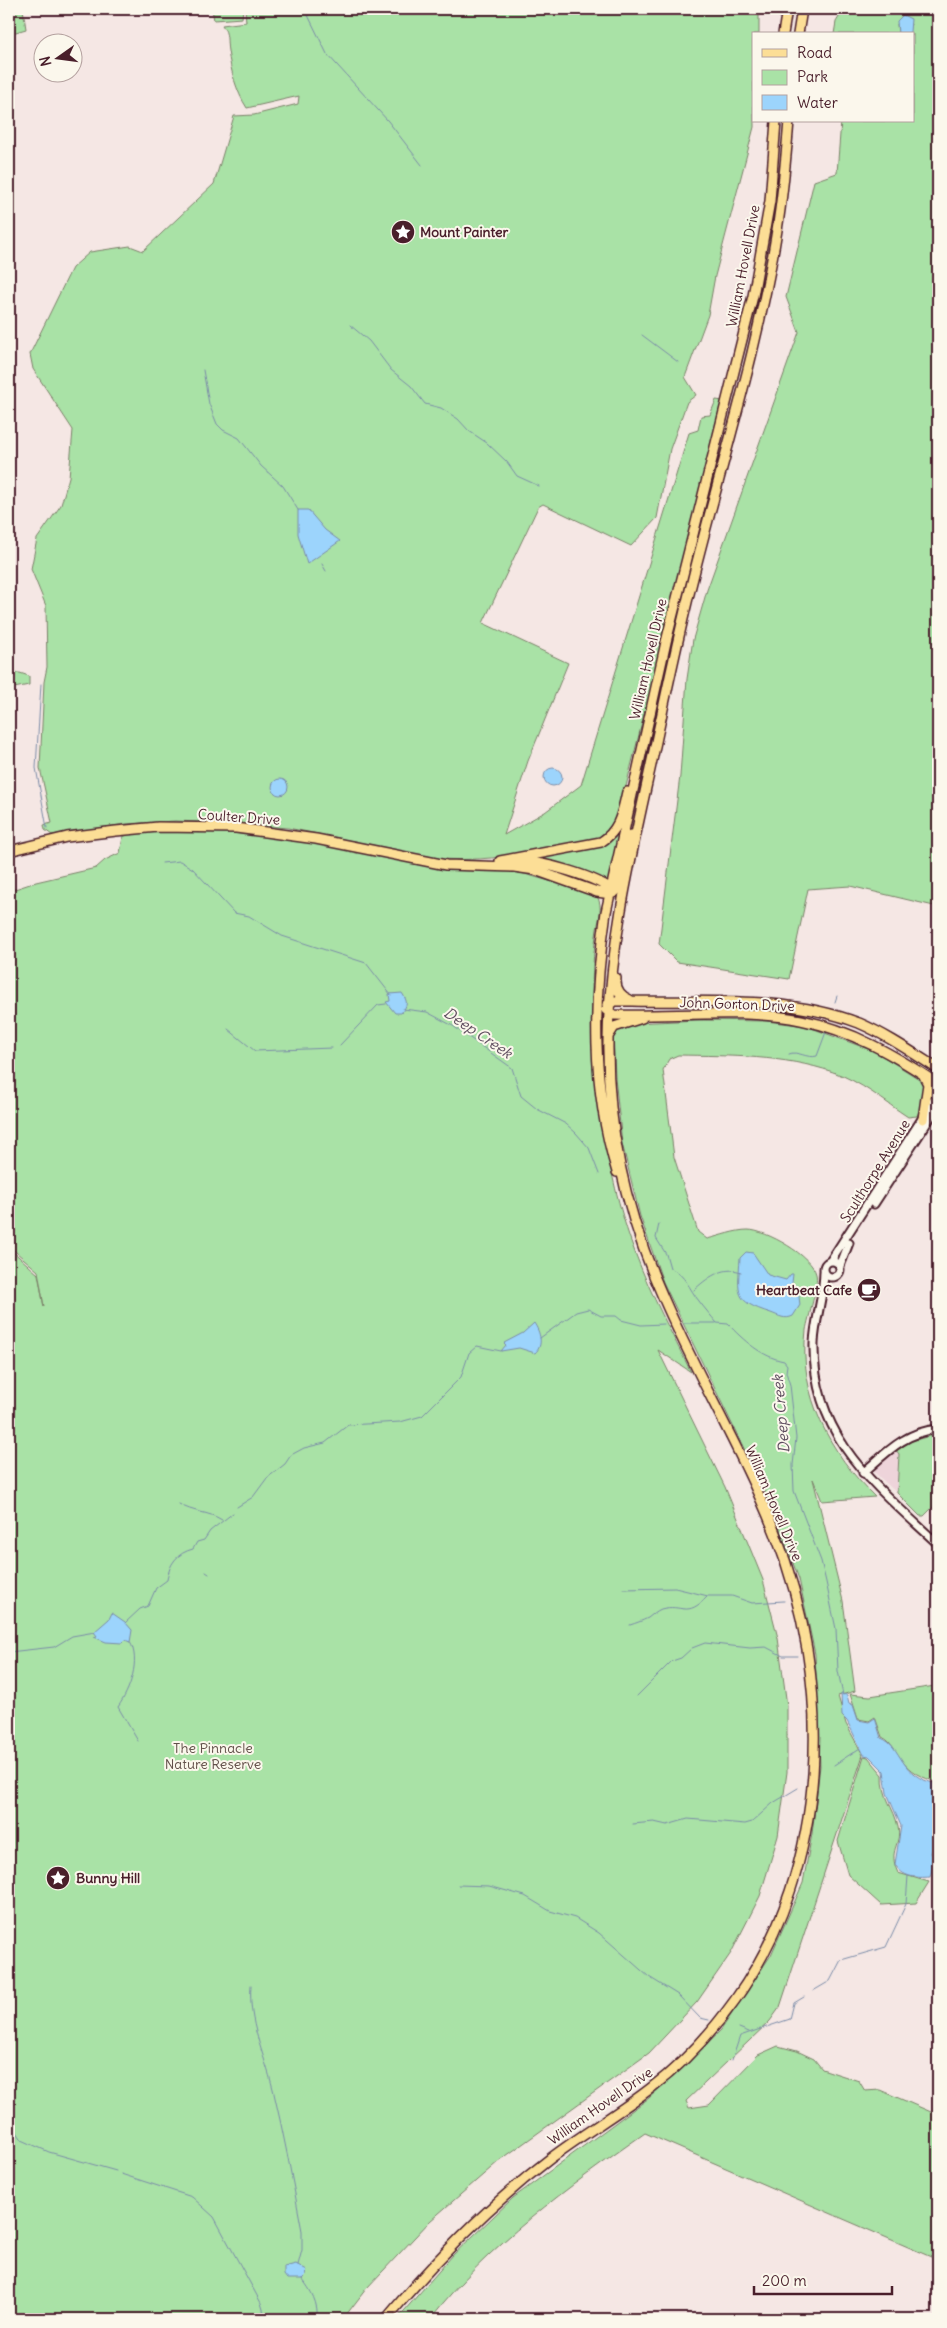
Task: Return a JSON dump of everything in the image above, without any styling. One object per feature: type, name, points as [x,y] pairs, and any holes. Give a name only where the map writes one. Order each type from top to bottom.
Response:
[{"type":"main road","points":[[783,32],[787,9]]},
{"type":"main road","points":[[798,32],[802,9]]},
{"type":"main road","name":"William Hovell Drive","points":[[386,2319],[448,2248],[514,2188],[556,2154],[660,2081],[710,2032],[734,2002],[755,1970],[786,1907],[802,1855],[813,1779],[813,1718],[805,1642],[790,1575],[759,1495],[666,1304],[636,1228],[619,1179],[604,1126],[598,1078],[596,1022],[599,957],[666,642],[753,296],[770,202],[776,122]]},
{"type":"main road","name":"William Hovell Drive","points":[[629,1205],[613,1119],[608,1038],[608,1008],[622,905],[690,589],[769,276],[781,203],[789,122]]},
{"type":"main road","points":[[500,861],[592,845],[601,842],[615,831],[620,820],[666,642]]},
{"type":"main road","points":[[622,905],[612,892],[619,886],[641,795],[647,785]]},
{"type":"main road","name":"Coulter Drive","points":[[9,851],[92,834],[158,828],[200,827],[276,832],[425,862],[534,870],[597,892],[612,892]]},
{"type":"main road","name":"Coulter Drive","points":[[467,866],[500,861],[530,862],[555,867],[612,892]]},
{"type":"main road","points":[[597,892],[602,908],[599,930],[599,957]]},
{"type":"main road","points":[[616,948],[615,984],[623,998],[632,1001]]},
{"type":"main road","points":[[596,1022],[608,1008],[597,995]]},
{"type":"main road","name":"John Gorton Drive","points":[[938,1069],[885,1036],[836,1015],[785,1004],[615,1001],[608,1008],[614,1015],[768,1016],[801,1020],[847,1033],[871,1044],[938,1084]]},
{"type":"main road","points":[[608,1038],[614,1027],[649,1015]]},
{"type":"main road","points":[[885,1036],[902,1040],[938,1061]]},
{"type":"main road","points":[[920,1073],[928,1084],[923,1119]]},
{"type":"street","name":"Sculthorpe Avenue","points":[[831,1260],[844,1244],[938,1094]]},
{"type":"street","name":"Sculthorpe Avenue","points":[[840,1266],[847,1246],[938,1106]]},
{"type":"street","points":[[824,1289],[839,1273],[840,1266],[837,1262],[831,1260],[826,1263],[824,1289],[814,1343],[818,1385],[835,1432],[863,1473],[938,1544]]},
{"type":"street","points":[[824,1271],[828,1276],[835,1276]]},
{"type":"street","points":[[863,1473],[902,1440],[922,1431],[938,1429]]},
{"type":"shaded area","points":[[896,1450],[899,1454],[897,1493],[875,1473],[875,1469]]},
{"type":"green space","points":[[9,9],[23,9],[26,29],[9,34]]},
{"type":"green space","points":[[212,9],[243,9],[242,18],[214,20]]},
{"type":"green space","points":[[245,9],[759,9],[759,32],[752,32],[752,122],[754,122],[754,127],[715,276],[708,315],[685,377],[696,395],[687,402],[670,449],[657,518],[631,546],[543,504],[538,507],[483,623],[568,663],[528,761],[504,835],[545,812],[581,785],[689,433],[698,430],[701,416],[710,415],[716,400],[723,401],[618,818],[604,836],[545,851],[524,854],[481,859],[442,859],[288,828],[225,823],[175,821],[126,824],[52,835],[45,830],[44,825],[52,823],[40,768],[44,682],[47,667],[46,606],[31,569],[37,539],[61,505],[69,477],[73,430],[33,369],[30,354],[72,268],[90,252],[130,246],[143,251],[214,184],[234,116],[254,115],[298,104],[299,96],[247,108],[232,73],[226,34],[222,25],[246,22]]},
{"type":"green space","points":[[842,9],[938,9],[938,907],[850,886],[808,889],[789,979],[677,962],[659,944],[680,776],[687,679],[693,639],[707,590],[799,332],[786,297],[814,181],[837,173],[841,122],[914,122],[914,32],[909,32],[911,24],[897,24],[898,32],[834,32],[836,22]]},
{"type":"green space","points":[[9,673],[20,673],[29,676],[29,685],[9,689]]},
{"type":"green space","points":[[622,827],[608,883],[532,858],[590,847]]},
{"type":"green space","name":"The Pinnacle Nature Reserve","points":[[211,830],[318,844],[451,869],[514,871],[597,896],[600,908],[593,970],[593,1025],[596,1067],[612,1175],[627,1229],[642,1270],[691,1372],[658,1350],[725,1487],[763,1580],[778,1638],[787,1706],[787,1772],[778,1836],[760,1896],[731,1953],[697,2002],[649,2053],[499,2161],[430,2221],[366,2289],[343,2319],[9,2319],[9,1248],[38,1274],[44,1307],[38,1271],[9,1246],[9,891],[36,882],[96,868],[105,860],[120,853],[123,837],[131,833]]},
{"type":"green space","points":[[698,1020],[766,1021],[806,1026],[876,1052],[924,1082],[925,1095],[917,1116],[908,1117],[863,1086],[843,1076],[795,1062],[776,1059],[678,1055],[669,1059],[663,1070],[674,1157],[698,1232],[707,1239],[748,1230],[766,1234],[797,1252],[813,1267],[817,1278],[806,1330],[805,1354],[812,1400],[831,1442],[859,1480],[875,1497],[822,1501],[813,1479],[843,1601],[855,1691],[838,1696],[846,1724],[863,1755],[780,2007],[770,2021],[686,2101],[689,2108],[709,2105],[758,2055],[778,2046],[797,2051],[814,2059],[822,2069],[859,2081],[865,2091],[880,2090],[938,2115],[938,2260],[645,2133],[587,2174],[530,2218],[477,2266],[430,2319],[397,2319],[453,2255],[513,2198],[649,2098],[721,2030],[771,1955],[803,1883],[812,1834],[820,1766],[815,1654],[799,1579],[770,1502],[663,1282],[640,1216],[622,1143],[615,1077],[613,1031],[635,1023]]},
{"type":"green space","points":[[938,1434],[938,1502],[924,1516],[920,1516],[897,1493],[899,1454],[896,1450],[911,1441]]},
{"type":"green space","points":[[935,1686],[938,1688],[938,1782],[927,1779],[907,1767],[890,1743],[882,1737],[875,1717],[869,1721],[858,1719],[850,1694],[870,1696]]},
{"type":"green space","points":[[864,1756],[868,1757],[883,1775],[884,1790],[899,1833],[894,1853],[898,1873],[929,1882],[916,1903],[881,1905],[848,1875],[838,1841]]},
{"type":"water","points":[[903,15],[911,19],[910,32],[898,32],[897,21]]},
{"type":"water","points":[[298,510],[308,510],[325,530],[340,541],[307,564],[298,534]]},
{"type":"water","points":[[549,768],[557,768],[562,773],[560,784],[549,786],[544,781],[544,773]]},
{"type":"water","points":[[280,779],[288,787],[280,795],[272,787]]},
{"type":"water","points":[[402,993],[406,1006],[401,1013],[395,1013],[386,1002],[390,1001],[389,994]]},
{"type":"water","points":[[746,1252],[753,1253],[768,1275],[786,1280],[793,1274],[792,1283],[798,1289],[800,1305],[793,1316],[785,1318],[759,1309],[744,1300],[740,1294],[739,1280],[740,1258]]},
{"type":"water","points":[[534,1323],[540,1338],[538,1350],[535,1353],[519,1348],[501,1351],[506,1345],[504,1343],[523,1333]]},
{"type":"water","points":[[112,1613],[125,1622],[132,1630],[130,1642],[125,1640],[122,1643],[106,1642],[94,1637],[97,1636],[94,1632],[109,1619]]},
{"type":"water","points":[[841,1694],[847,1695],[858,1720],[869,1722],[875,1718],[881,1738],[894,1748],[915,1775],[938,1784],[938,1835],[931,1853],[935,1859],[930,1877],[906,1875],[895,1864],[901,1826],[887,1793],[884,1771],[869,1756],[864,1755],[847,1721],[842,1716]]},
{"type":"water","points":[[296,2264],[307,2270],[306,2275],[302,2279],[287,2279],[284,2275],[284,2267]]},
{"type":"waterway","points":[[305,9],[327,54],[388,121],[422,165]]},
{"type":"waterway","points":[[350,325],[369,341],[391,370],[411,386],[425,404],[441,408],[458,419],[469,431],[487,443],[507,462],[517,476],[539,486]]},
{"type":"waterway","points":[[642,335],[678,362]]},
{"type":"waterway","points":[[203,370],[209,404],[217,424],[223,430],[239,438],[261,466],[283,486],[298,510]]},
{"type":"waterway","points":[[322,564],[326,571]]},
{"type":"waterway","points":[[41,684],[36,768],[47,828]]},
{"type":"waterway","points":[[162,863],[180,861],[193,869],[234,913],[249,916],[282,936],[366,963],[391,995]]},
{"type":"waterway","points":[[835,1002],[837,996]]},
{"type":"waterway","name":"Deep Creek","points":[[340,1045],[378,1005],[386,1004]]},
{"type":"waterway","name":"Deep Creek","points":[[403,1009],[427,1012],[453,1026],[512,1068],[521,1096],[537,1109],[566,1124],[576,1133],[589,1148],[599,1174]]},
{"type":"waterway","name":"Deep Creek","points":[[228,1029],[255,1051],[332,1048]]},
{"type":"waterway","points":[[789,1054],[817,1056],[826,1032]]},
{"type":"waterway","name":"Deep Creek","points":[[659,1224],[656,1238],[666,1254],[670,1268],[684,1278],[717,1323],[728,1324],[753,1347],[768,1356],[784,1361],[787,1365],[786,1372],[790,1385],[796,1438],[793,1465],[794,1491],[821,1561],[836,1629],[838,1671],[843,1695]]},
{"type":"waterway","points":[[694,1290],[715,1274],[728,1270],[741,1272]]},
{"type":"waterway","points":[[540,1338],[576,1312],[588,1309],[601,1316],[616,1316],[621,1320],[641,1325],[664,1324]]},
{"type":"waterway","points":[[684,1323],[716,1323]]},
{"type":"waterway","points":[[237,1507],[253,1497],[267,1478],[285,1464],[291,1455],[304,1448],[325,1443],[348,1425],[400,1422],[422,1416],[461,1377],[469,1353],[477,1346],[501,1351]]},
{"type":"waterway","points":[[179,1504],[222,1520]]},
{"type":"waterway","points":[[125,1623],[140,1609],[148,1606],[156,1588],[167,1580],[172,1564],[178,1556],[193,1549],[197,1542],[204,1540],[210,1531],[233,1513]]},
{"type":"waterway","points":[[623,1589],[675,1588],[708,1596],[732,1596],[752,1603],[784,1601]]},
{"type":"waterway","points":[[630,1625],[648,1618],[661,1609],[689,1609],[700,1604],[707,1597]]},
{"type":"waterway","points":[[9,1652],[54,1647],[72,1636],[95,1632]]},
{"type":"waterway","points":[[130,1642],[134,1657],[133,1675],[118,1707],[138,1741]]},
{"type":"waterway","points":[[637,1696],[672,1661],[681,1658],[692,1648],[705,1643],[750,1648],[766,1647],[783,1656],[797,1656]]},
{"type":"waterway","points":[[834,1765],[860,1748]]},
{"type":"waterway","points":[[633,1824],[654,1822],[667,1825],[688,1819],[745,1824],[752,1822],[773,1803],[798,1788]]},
{"type":"waterway","points":[[813,1991],[830,1981],[841,1960],[886,1947],[906,1904],[908,1876]]},
{"type":"waterway","points":[[458,1885],[489,1886],[525,1896],[550,1911],[575,1918],[599,1933],[649,1977],[678,1995],[700,2018],[709,2020]]},
{"type":"waterway","points":[[251,1985],[254,2025],[277,2106],[302,2231],[302,2250],[298,2265]]},
{"type":"waterway","points":[[732,2060],[740,2036],[790,2019],[794,2003],[804,1997]]},
{"type":"waterway","points":[[739,2028],[749,2032]]},
{"type":"waterway","points":[[9,2119],[22,2140],[49,2152],[116,2171]]},
{"type":"waterway","points":[[121,2174],[192,2197],[214,2217],[261,2303],[266,2319]]},
{"type":"waterway","points":[[302,2279],[314,2298],[317,2308],[317,2319]]},
{"type":"place","name":"Mount Painter","points":[[403,232]]},
{"type":"place","name":"Heartbeat Cafe","points":[[869,1290]]},
{"type":"place","name":"Bunny Hill","points":[[58,1878]]}]
